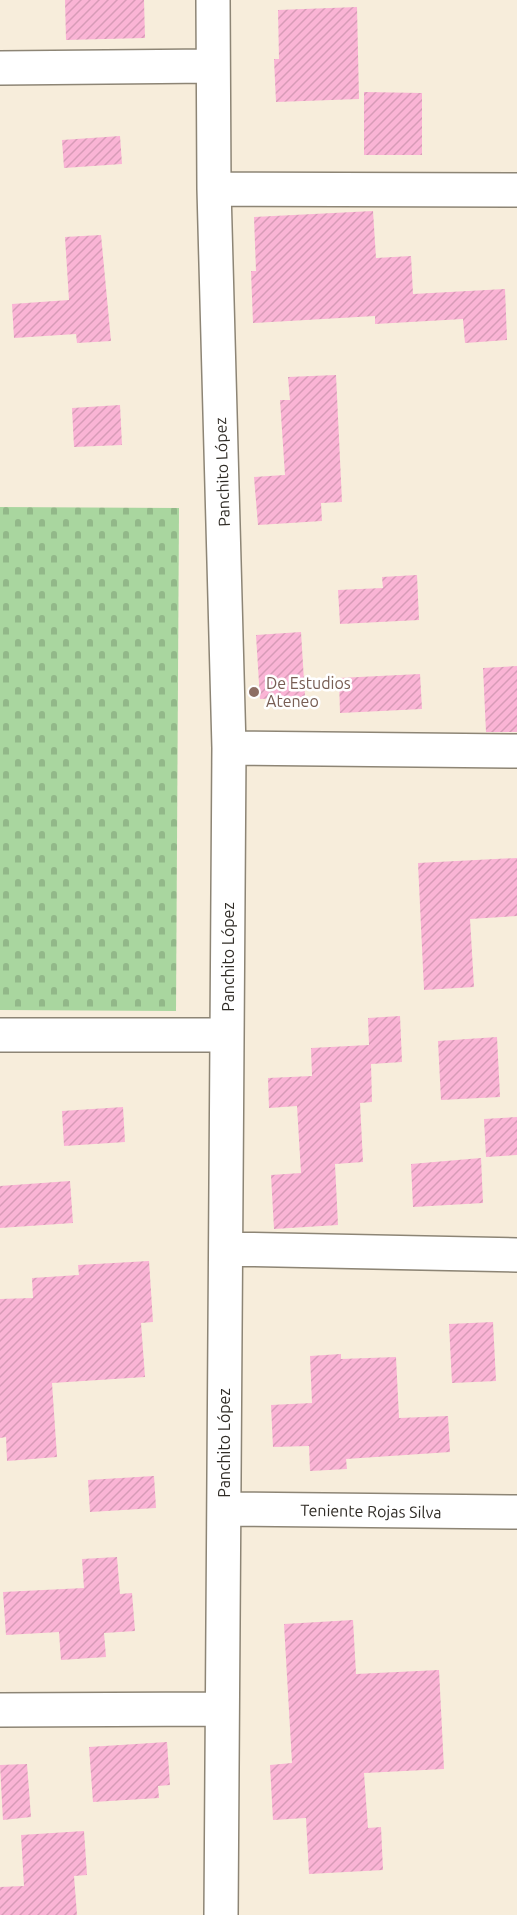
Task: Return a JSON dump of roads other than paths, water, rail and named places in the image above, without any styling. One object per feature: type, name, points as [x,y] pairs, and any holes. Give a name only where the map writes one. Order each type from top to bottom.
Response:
[{"type":"street","name":"Panchito López","points":[[213,0],[214,189],[229,748],[221,1915]]},
{"type":"street","points":[[0,68],[212,66]]},
{"type":"street","points":[[214,189],[517,190]]},
{"type":"street","points":[[229,748],[517,751]]},
{"type":"street","points":[[0,1035],[227,1035]]},
{"type":"street","points":[[226,1250],[517,1255]]},
{"type":"street","name":"Teniente Rojas Silva","points":[[224,1509],[517,1512]]},
{"type":"street","points":[[0,1710],[222,1709]]},
{"type":"place","name":"De Estudios Ateneo","points":[[254,692]]}]
